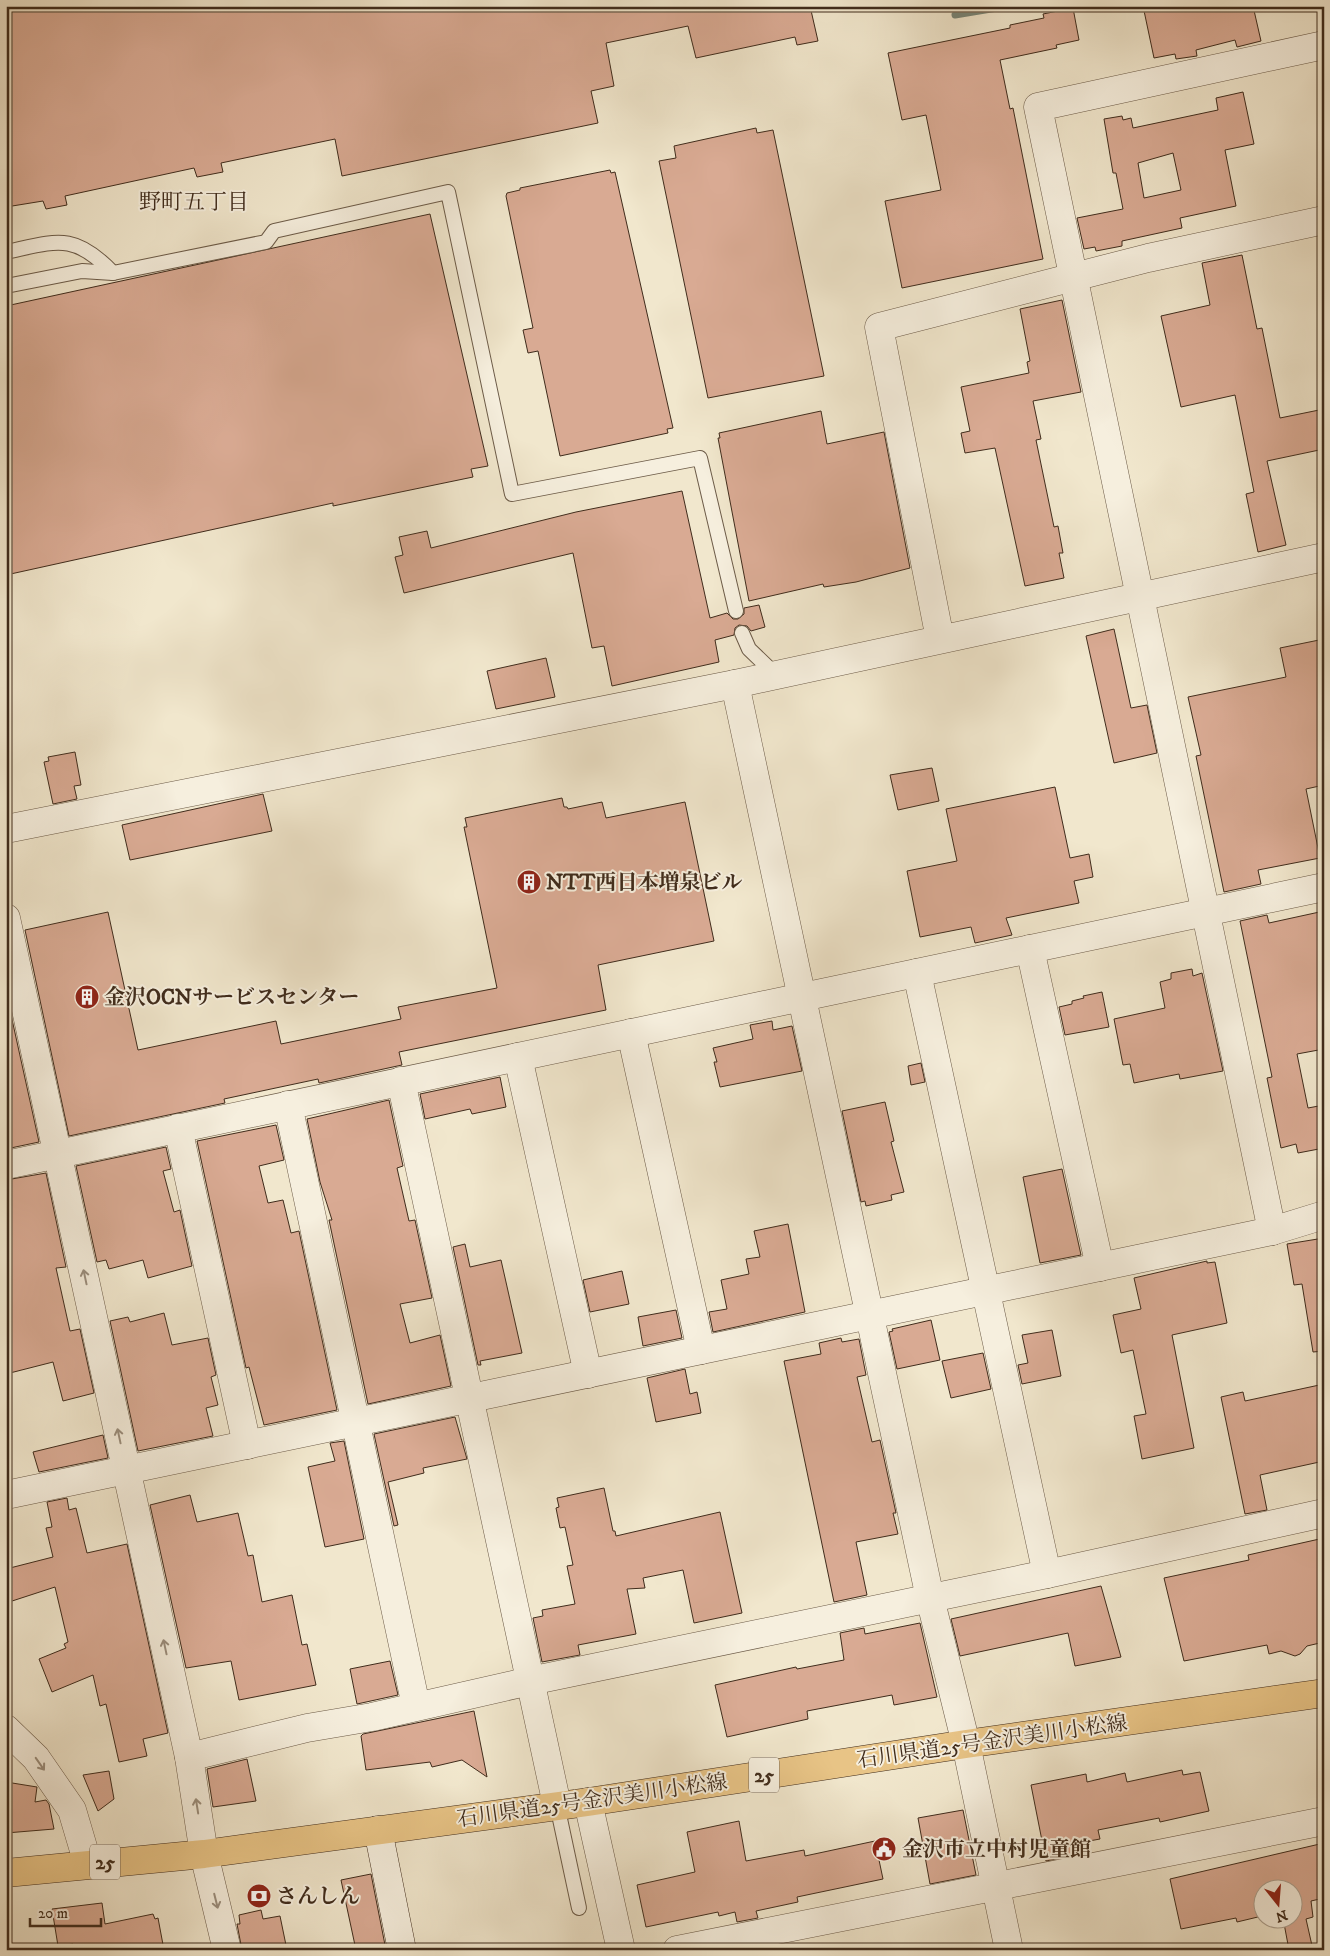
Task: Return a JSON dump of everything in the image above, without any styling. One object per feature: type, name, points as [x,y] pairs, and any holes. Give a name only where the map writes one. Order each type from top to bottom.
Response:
[{"type":"main road","name":"石川県道25号金沢美川小松線","points":[[6,1873],[204,1854],[588,1802],[966,1744],[1324,1693]]},
{"type":"street","points":[[1272,1231],[1038,107],[1324,45]]},
{"type":"street","points":[[940,640],[879,327],[1073,276],[1324,220]]},
{"type":"street","points":[[6,829],[735,684],[1324,557]]},
{"type":"street","points":[[735,684],[930,1598],[966,1744],[1010,1950]]},
{"type":"street","points":[[6,1165],[1324,887]]},
{"type":"street","points":[[6,918],[15,995],[59,1154],[189,1757],[204,1854],[227,1950]]},
{"type":"street","points":[[1030,949],[1100,1267]]},
{"type":"street","points":[[917,973],[1047,1574]]},
{"type":"street","points":[[631,1033],[701,1350]]},
{"type":"street","points":[[518,1057],[588,1374]]},
{"type":"street","points":[[401,1081],[557,1806]]},
{"type":"street","points":[[288,1105],[416,1706]]},
{"type":"street","points":[[178,1128],[247,1445]]},
{"type":"street","points":[[6,1495],[1272,1231],[1324,1215]]},
{"type":"street","points":[[189,1757],[307,1728],[530,1680],[1047,1574],[1324,1513]]},
{"type":"street","points":[[6,1729],[36,1758],[72,1810],[88,1864]]},
{"type":"street","points":[[588,1802],[621,1950]]},
{"type":"street","points":[[677,1950],[1324,1821]]},
{"type":"street","points":[[378,1830],[402,1950]]},
{"type":"lane","points":[[6,286],[82,271],[113,273],[266,242],[274,231],[448,192],[512,494],[700,458],[736,611]]},
{"type":"lane","points":[[6,252],[43,244],[62,243],[79,245],[96,255],[113,273]]},
{"type":"lane","points":[[742,633],[749,650],[776,675]]},
{"type":"lane","points":[[557,1806],[579,1908]]},
{"type":"building","points":[[6,6],[810,6],[818,41],[797,45],[795,37],[696,58],[688,26],[606,43],[614,86],[591,91],[598,123],[342,176],[335,139],[221,163],[223,172],[197,177],[194,168],[65,196],[67,205],[46,209],[43,201],[6,207]]},
{"type":"building","points":[[1143,6],[1253,6],[1261,41],[1237,47],[1235,40],[1196,50],[1197,56],[1176,59],[1175,54],[1154,58]]},
{"type":"building","points":[[1073,8],[1079,40],[1056,45],[1057,48],[1000,60],[1010,109],[1013,108],[1043,259],[902,288],[885,201],[941,190],[926,115],[902,120],[888,53],[1010,28],[1010,25],[1044,18],[1043,14]]},
{"type":"building","points":[[1243,92],[1254,144],[1225,150],[1236,206],[1180,218],[1182,228],[1122,241],[1122,246],[1096,251],[1095,247],[1084,249],[1077,218],[1123,209],[1116,173],[1113,173],[1104,119],[1122,116],[1123,120],[1131,118],[1133,128],[1218,110],[1216,98]],"holes":[[[1173,153],[1181,190],[1144,198],[1138,163]]]},
{"type":"building","points":[[756,128],[757,133],[773,130],[824,376],[708,398],[659,161],[676,158],[674,146]]},
{"type":"building","points":[[610,170],[611,173],[615,172],[673,428],[667,429],[668,433],[560,456],[538,351],[528,353],[523,330],[533,328],[506,196],[507,193],[520,190],[520,188]]},
{"type":"building","points":[[430,214],[488,466],[471,469],[473,477],[333,506],[333,503],[6,575],[6,306]]},
{"type":"building","points":[[1242,255],[1257,329],[1262,328],[1280,418],[1324,409],[1324,449],[1267,461],[1286,545],[1258,552],[1246,494],[1254,492],[1235,395],[1181,407],[1161,316],[1210,305],[1202,263]]},
{"type":"building","points":[[1062,300],[1081,392],[1033,401],[1041,439],[1036,440],[1054,527],[1058,526],[1063,553],[1059,553],[1064,578],[1025,586],[995,448],[965,453],[961,433],[970,431],[961,387],[1029,373],[1027,362],[1030,361],[1020,309]]},
{"type":"building","points":[[821,411],[827,444],[884,432],[910,568],[856,582],[824,587],[823,584],[749,601],[718,438],[720,438],[719,433]]},
{"type":"building","points":[[682,491],[710,618],[727,613],[733,619],[738,619],[744,614],[744,608],[759,605],[765,627],[751,631],[747,626],[739,625],[735,628],[734,635],[715,640],[719,662],[612,686],[604,646],[592,648],[573,553],[404,593],[395,557],[403,555],[399,537],[427,531],[431,548],[576,512]]},
{"type":"building","points":[[1114,629],[1131,708],[1147,705],[1157,753],[1114,763],[1086,636]]},
{"type":"building","points":[[1324,639],[1324,785],[1306,789],[1320,858],[1258,870],[1261,884],[1224,892],[1196,756],[1201,755],[1188,697],[1286,677],[1280,648]]},
{"type":"building","points":[[546,658],[555,697],[496,709],[487,671]]},
{"type":"building","points":[[75,752],[81,785],[74,786],[77,799],[53,804],[44,762],[49,761],[48,757]]},
{"type":"building","points":[[932,768],[939,801],[898,810],[890,775]]},
{"type":"building","points":[[1055,787],[1070,858],[1089,854],[1093,877],[1074,881],[1079,903],[1006,918],[1012,935],[975,943],[971,927],[920,937],[907,871],[957,861],[946,809]]},
{"type":"building","points":[[263,794],[272,831],[130,860],[122,825]]},
{"type":"building","points":[[562,798],[564,807],[568,809],[602,802],[606,818],[685,802],[714,941],[598,965],[606,1010],[399,1052],[402,1065],[319,1083],[318,1079],[224,1099],[225,1103],[69,1136],[25,930],[108,912],[138,1050],[276,1021],[281,1044],[401,1019],[398,1007],[497,988],[464,827],[467,827],[465,818]]},
{"type":"building","points":[[1324,911],[1324,1049],[1297,1054],[1308,1108],[1324,1105],[1324,1148],[1298,1153],[1296,1144],[1281,1148],[1267,1078],[1272,1077],[1240,921],[1267,915],[1269,923]]},
{"type":"building","points":[[1192,969],[1193,976],[1202,973],[1223,1071],[1180,1079],[1179,1074],[1134,1083],[1130,1064],[1123,1065],[1114,1019],[1165,1008],[1160,982],[1171,979],[1171,973]]},
{"type":"building","points":[[6,992],[39,1142],[6,1149]]},
{"type":"building","points":[[1102,992],[1109,1027],[1065,1035],[1059,1007],[1072,1004],[1072,1001],[1084,998],[1083,996]]},
{"type":"building","points":[[772,1021],[773,1030],[792,1026],[802,1071],[720,1087],[713,1048],[753,1039],[750,1025]]},
{"type":"building","points":[[921,1063],[925,1082],[911,1085],[908,1066]]},
{"type":"building","points":[[500,1077],[506,1107],[472,1114],[470,1109],[425,1119],[420,1094]]},
{"type":"building","points":[[389,1100],[403,1166],[397,1168],[409,1221],[415,1220],[432,1298],[400,1304],[410,1343],[440,1335],[451,1386],[368,1404],[329,1220],[332,1220],[320,1182],[307,1119]]},
{"type":"building","points":[[885,1102],[894,1141],[891,1142],[904,1192],[891,1195],[892,1200],[866,1206],[865,1201],[861,1202],[842,1111]]},
{"type":"building","points":[[276,1125],[284,1160],[259,1166],[268,1203],[283,1200],[291,1233],[299,1231],[337,1410],[264,1425],[249,1367],[246,1368],[197,1141]]},
{"type":"building","points":[[166,1147],[171,1169],[163,1171],[174,1212],[180,1210],[192,1266],[148,1278],[143,1260],[109,1269],[106,1260],[97,1262],[76,1166]]},
{"type":"building","points":[[1062,1169],[1081,1255],[1040,1263],[1023,1177]]},
{"type":"building","points":[[46,1173],[66,1267],[56,1268],[70,1331],[80,1329],[94,1393],[63,1401],[53,1362],[6,1374],[6,1180]]},
{"type":"building","points":[[788,1224],[805,1312],[713,1332],[709,1312],[727,1309],[721,1280],[749,1274],[746,1259],[760,1257],[754,1231]]},
{"type":"building","points":[[1324,1238],[1324,1351],[1313,1352],[1302,1284],[1294,1285],[1287,1244]]},
{"type":"building","points":[[465,1244],[470,1267],[501,1260],[522,1353],[480,1361],[481,1365],[478,1365],[453,1247]]},
{"type":"building","points":[[1207,1261],[1207,1263],[1215,1262],[1227,1323],[1172,1335],[1194,1448],[1142,1459],[1134,1416],[1146,1414],[1133,1350],[1121,1353],[1113,1315],[1141,1309],[1134,1278]]},
{"type":"building","points":[[622,1271],[629,1304],[590,1312],[583,1280]]},
{"type":"building","points":[[676,1310],[682,1338],[643,1346],[638,1317]]},
{"type":"building","points":[[164,1313],[172,1345],[208,1338],[216,1375],[211,1377],[218,1405],[206,1408],[213,1436],[138,1451],[110,1321],[128,1317],[130,1322]]},
{"type":"building","points":[[931,1320],[940,1360],[897,1369],[889,1332],[893,1331],[892,1329]]},
{"type":"building","points":[[1052,1330],[1061,1376],[1022,1384],[1018,1365],[1028,1363],[1022,1335]]},
{"type":"building","points":[[841,1338],[842,1342],[859,1339],[866,1375],[857,1377],[872,1442],[880,1440],[896,1513],[893,1513],[898,1534],[856,1542],[867,1595],[834,1602],[784,1361],[821,1354],[819,1343]]},
{"type":"building","points":[[983,1353],[991,1389],[951,1398],[942,1361]]},
{"type":"building","points":[[685,1369],[690,1394],[697,1392],[701,1413],[656,1422],[647,1378]]},
{"type":"building","points":[[1324,1384],[1324,1461],[1260,1475],[1267,1510],[1245,1514],[1221,1397],[1243,1392],[1245,1401]]},
{"type":"building","points":[[455,1417],[467,1459],[423,1468],[424,1473],[388,1482],[398,1525],[394,1526],[374,1434]]},
{"type":"building","points":[[103,1435],[108,1458],[39,1472],[33,1452]]},
{"type":"building","points":[[344,1441],[364,1539],[325,1547],[308,1467],[335,1461],[330,1443]]},
{"type":"building","points":[[604,1488],[613,1531],[615,1531],[616,1536],[720,1512],[742,1613],[694,1623],[683,1570],[643,1578],[645,1588],[627,1589],[636,1634],[578,1645],[580,1655],[542,1662],[533,1618],[543,1616],[542,1610],[575,1604],[567,1566],[573,1565],[565,1527],[560,1528],[556,1508],[559,1507],[557,1498]]},
{"type":"building","points":[[190,1495],[197,1522],[238,1513],[248,1556],[253,1555],[262,1602],[292,1595],[302,1645],[307,1644],[316,1685],[239,1700],[231,1661],[186,1668],[150,1505]]},
{"type":"building","points":[[67,1498],[69,1510],[76,1508],[87,1553],[127,1544],[168,1733],[143,1739],[147,1756],[119,1762],[106,1704],[100,1706],[93,1675],[52,1692],[39,1659],[66,1648],[64,1644],[68,1642],[55,1587],[6,1603],[6,1569],[53,1557],[46,1528],[52,1527],[47,1502]]},
{"type":"building","points":[[1324,1538],[1324,1642],[1307,1646],[1300,1654],[1295,1656],[1281,1651],[1269,1654],[1267,1645],[1184,1661],[1164,1578],[1249,1560],[1248,1555]]},
{"type":"building","points":[[1101,1586],[1121,1657],[1075,1666],[1068,1633],[960,1656],[951,1619]]},
{"type":"building","points":[[920,1623],[937,1697],[894,1705],[892,1695],[807,1711],[808,1719],[727,1737],[715,1685],[796,1667],[797,1669],[844,1660],[840,1633],[864,1628],[865,1634]]},
{"type":"building","points":[[390,1661],[398,1695],[357,1704],[350,1669]]},
{"type":"building","points":[[474,1711],[487,1777],[462,1760],[432,1767],[430,1762],[366,1770],[361,1736],[363,1734]]},
{"type":"building","points":[[247,1759],[256,1801],[213,1807],[207,1769]]},
{"type":"building","points":[[1182,1770],[1183,1775],[1200,1772],[1209,1811],[1160,1822],[1159,1818],[1098,1830],[1100,1839],[1078,1843],[1080,1854],[1046,1861],[1031,1785],[1086,1774],[1087,1782],[1125,1773],[1127,1782]]},
{"type":"building","points":[[109,1771],[114,1799],[98,1811],[83,1775]]},
{"type":"building","points":[[6,1782],[37,1787],[35,1802],[46,1800],[49,1804],[54,1829],[6,1833]]},
{"type":"building","points":[[963,1810],[976,1875],[930,1884],[918,1818]]},
{"type":"building","points":[[739,1821],[746,1861],[804,1850],[805,1856],[875,1841],[883,1879],[797,1897],[798,1902],[756,1911],[758,1918],[737,1922],[735,1912],[719,1916],[718,1912],[646,1927],[637,1885],[695,1872],[687,1832]]},
{"type":"building","points":[[1324,1843],[1324,1898],[1311,1901],[1313,1917],[1306,1919],[1313,1950],[1289,1950],[1285,1928],[1302,1928],[1302,1878],[1252,1878],[1252,1918],[1237,1922],[1236,1918],[1181,1929],[1170,1879]]},
{"type":"building","points":[[371,1874],[386,1950],[356,1950],[341,1880]]},
{"type":"building","points":[[102,1903],[105,1924],[153,1914],[155,1919],[158,1918],[164,1950],[74,1950],[73,1944],[58,1946],[52,1909]]},
{"type":"building","points":[[261,1910],[263,1919],[280,1916],[287,1950],[242,1950],[237,1924],[240,1924],[239,1915]]},
{"type":"waterway","points":[[955,15],[1009,6]]},
{"type":"place","name":"NTT西日本増泉ビル","points":[[529,882]]},
{"type":"place","name":"金沢OCNサービスセンター","points":[[87,997]]},
{"type":"place","name":"金沢市立中村児童館","points":[[884,1849]]},
{"type":"place","name":"さんしん","points":[[259,1896]]},
{"type":"district","name":"野町五丁目","points":[[194,201]]}]
